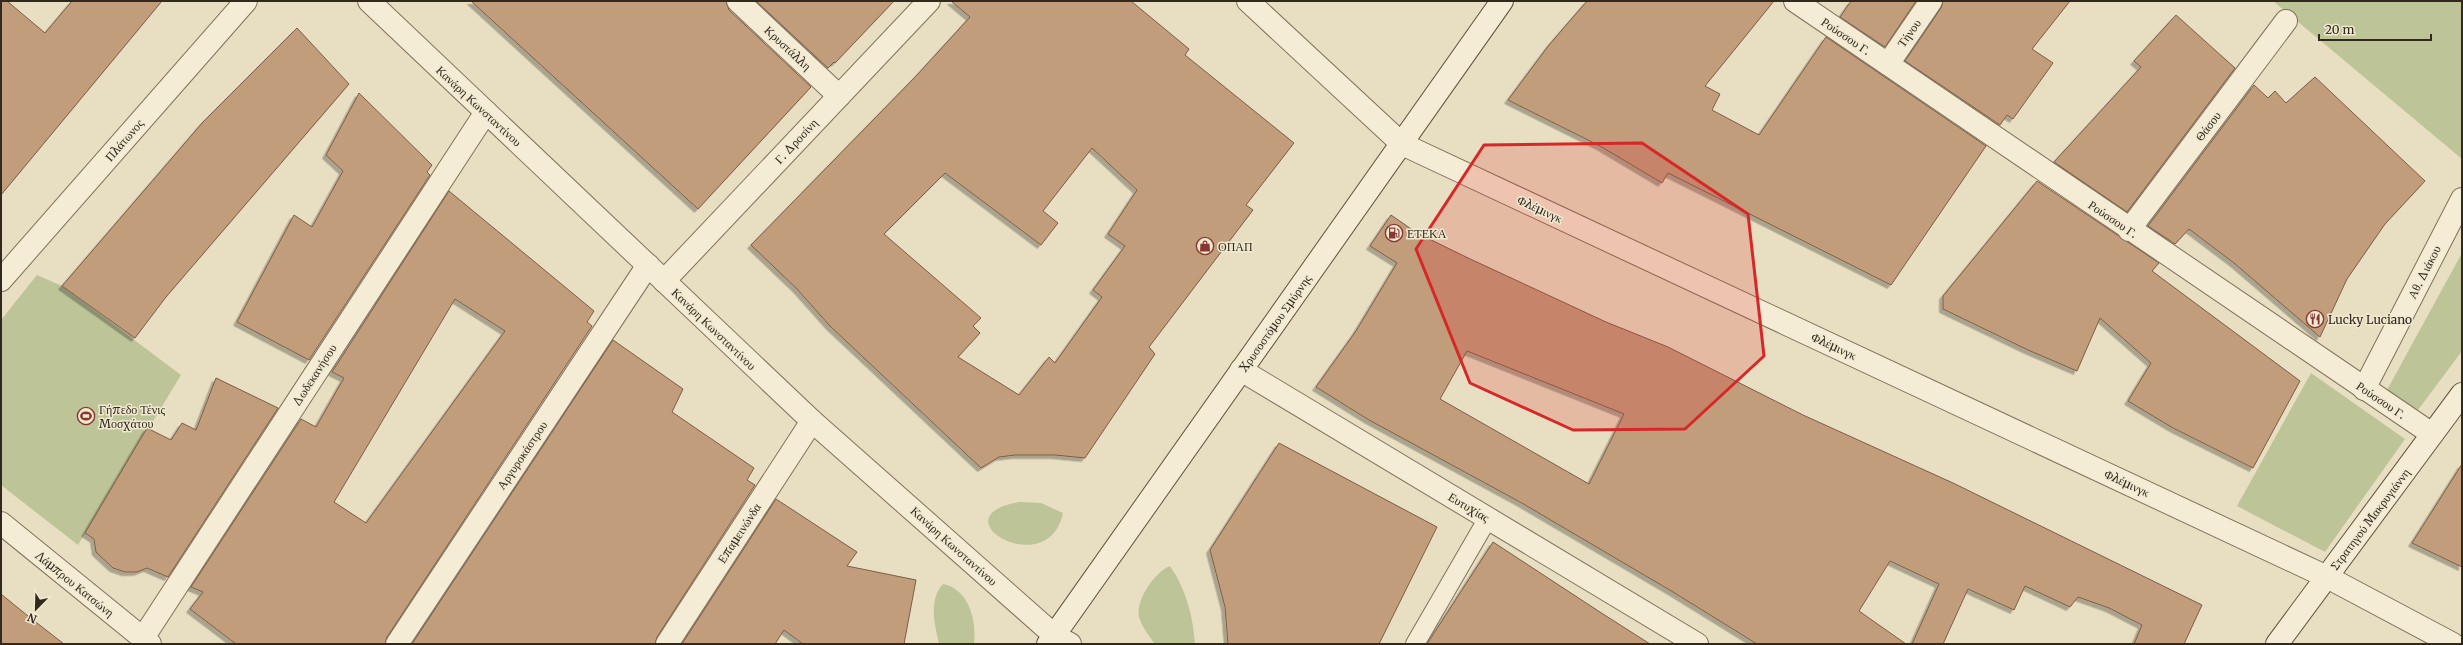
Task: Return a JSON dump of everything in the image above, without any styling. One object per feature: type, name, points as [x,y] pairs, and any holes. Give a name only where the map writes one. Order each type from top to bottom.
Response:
[{"type":"street","name":"Πλάτωνος","points":[[1,280],[246,1]]},
{"type":"street","name":"Κανάρη Κωνσταντίνου","points":[[369,1],[812,421],[1057,641]]},
{"type":"street","name":"Κρυστάλλη","points":[[738,1],[839,96]]},
{"type":"street","name":"Γ. Δροσίνη","points":[[664,281],[929,1]]},
{"type":"street","name":"Φλέμινγκ","points":[[1248,1],[1402,144],[2327,577],[2453,644]]},
{"type":"street","name":"Χρυσοστόμου Σμύρνης","points":[[1057,641],[1241,370],[1502,1]]},
{"type":"street","name":"Ρούσσου Γ.","points":[[1796,1],[2130,230],[2432,434]]},
{"type":"street","name":"Τήνου","points":[[1888,64],[1931,1]]},
{"type":"street","name":"Θάσου","points":[[2130,230],[2286,21]]},
{"type":"street","name":"Δωδεκανήσου","points":[[146,641],[486,112]]},
{"type":"street","name":"Αθ. Διάκου","points":[[2364,389],[2462,199]]},
{"type":"street","name":"Αργυροκάστρου","points":[[396,644],[648,265]]},
{"type":"street","name":"Ευτυχίας","points":[[1241,370],[1697,644]]},
{"type":"street","name":"Στρατηγού Μακρυγιάννη","points":[[2277,644],[2462,394]]},
{"type":"street","name":"Επαμεινώνδα","points":[[667,644],[812,421]]},
{"type":"street","name":"Λάμπρου Κατσώνη","points":[[1,523],[146,641]]},
{"type":"lane","points":[[1415,644],[1488,518]]},
{"type":"highlighted area","points":[[1642,143],[1748,214],[1764,356],[1685,429],[1573,430],[1470,383],[1416,249],[1484,145]]},
{"type":"green space","points":[[2273,1],[2462,1],[2462,159]]},
{"type":"green space","points":[[2462,253],[2462,351],[2418,410],[2387,390]]},
{"type":"green space","points":[[37,275],[62,286],[181,375],[78,545],[1,485],[1,320]]},
{"type":"green space","points":[[2311,373],[2405,439],[2325,552],[2237,506]]},
{"type":"green space","points":[[1020,502],[1041,503],[1063,513],[1053,533],[1038,543],[1020,544],[1004,539],[992,530],[988,520],[997,509]]},
{"type":"green space","points":[[1170,566],[1176,575],[1188,603],[1195,644],[1155,644],[1140,621],[1139,610],[1143,595],[1153,580],[1164,569]]},
{"type":"green space","points":[[943,584],[952,587],[965,599],[972,616],[974,626],[974,644],[939,644],[934,605],[938,590]]},
{"type":"building","points":[[1,1],[7,1],[45,33],[72,1],[162,1],[1,195]]},
{"type":"building","points":[[471,1],[726,1],[729,10],[811,87],[698,209]]},
{"type":"building","points":[[756,1],[894,1],[835,63],[834,62],[828,68]]},
{"type":"building","points":[[951,1],[1131,1],[1189,49],[1185,55],[1294,143],[1246,205],[1253,210],[1149,347],[1155,354],[1085,458],[1055,455],[1015,455],[999,457],[981,468],[830,326],[797,289],[751,245],[917,75],[970,17]],"holes":[[[1092,148],[1137,190],[1108,234],[1125,246],[1093,290],[1102,297],[1055,363],[1049,357],[1019,395],[958,357],[980,333],[973,326],[981,318],[884,234],[945,173],[1041,245],[1058,223],[1043,211]]]},
{"type":"building","points":[[1587,1],[1774,1],[1705,86],[1720,94],[1712,110],[1759,135],[1826,37],[1986,146],[1891,285],[1668,173],[1662,183],[1600,146],[1508,100],[1549,45]]},
{"type":"building","points":[[1851,1],[1916,1],[1885,47],[1840,17]]},
{"type":"building","points":[[1943,1],[2070,1],[2032,49],[2053,63],[2013,119],[2007,115],[2000,125],[1905,61],[1941,8]]},
{"type":"building","points":[[2176,15],[2235,68],[2127,212],[2054,162],[2141,67],[2134,61]]},
{"type":"building","points":[[297,28],[349,84],[166,297],[135,338],[62,286],[203,122]]},
{"type":"building","points":[[2315,77],[2425,181],[2385,224],[2347,279],[2320,337],[2234,263],[2189,229],[2175,244],[2148,226],[2254,85],[2268,98],[2275,91],[2286,103]]},
{"type":"building","points":[[359,93],[432,165],[427,172],[430,175],[309,360],[237,322],[294,215],[312,227],[343,171],[326,155]]},
{"type":"building","points":[[2037,181],[2159,263],[2152,271],[2300,381],[2253,468],[2173,428],[2128,401],[2151,363],[2100,318],[2077,371],[2028,350],[1943,309],[1943,296]]},
{"type":"building","points":[[449,191],[594,311],[587,322],[592,326],[387,637],[385,644],[236,644],[190,609],[203,592],[191,587],[301,419],[316,427],[344,378],[332,372]],"holes":[[[455,299],[505,331],[366,523],[334,502]]]},
{"type":"building","points":[[1391,215],[1417,233],[1466,257],[1606,322],[1668,347],[1803,415],[1953,483],[2202,605],[2184,644],[2134,644],[2142,625],[2109,608],[2078,597],[2070,607],[2025,586],[2014,610],[1968,589],[1943,644],[1912,644],[1939,584],[1890,561],[1859,611],[1906,644],[1757,644],[1673,592],[1520,502],[1369,420],[1316,387],[1356,331],[1397,263],[1370,246]],"holes":[[[1467,351],[1624,414],[1589,484],[1440,399]]]},
{"type":"building","points":[[613,340],[683,389],[672,412],[754,468],[747,480],[755,485],[657,637],[655,644],[412,644]]},
{"type":"building","points":[[216,378],[278,408],[168,577],[147,568],[137,572],[125,572],[113,568],[96,552],[94,539],[85,533],[147,428],[171,440],[182,423],[196,430]]},
{"type":"building","points":[[1279,443],[1437,527],[1379,644],[1228,644],[1225,607],[1210,550]]},
{"type":"building","points":[[2462,464],[2462,567],[2412,543]]},
{"type":"building","points":[[776,499],[857,552],[847,566],[916,580],[904,644],[803,644],[784,630],[775,644],[682,644]]},
{"type":"building","points":[[1493,542],[1603,614],[1650,644],[1427,644]]},
{"type":"building","points":[[1,594],[28,616],[64,644],[1,644]]},
{"type":"place","name":"ΕΤΕΚΑ","points":[[1394,233]]},
{"type":"place","name":"ΟΠΑΠ","points":[[1205,246]]},
{"type":"place","name":"Lucky Luciano","points":[[2315,319]]},
{"type":"place","name":"Γήπεδο Τένις Μοσχάτου","points":[[86,416]]}]
